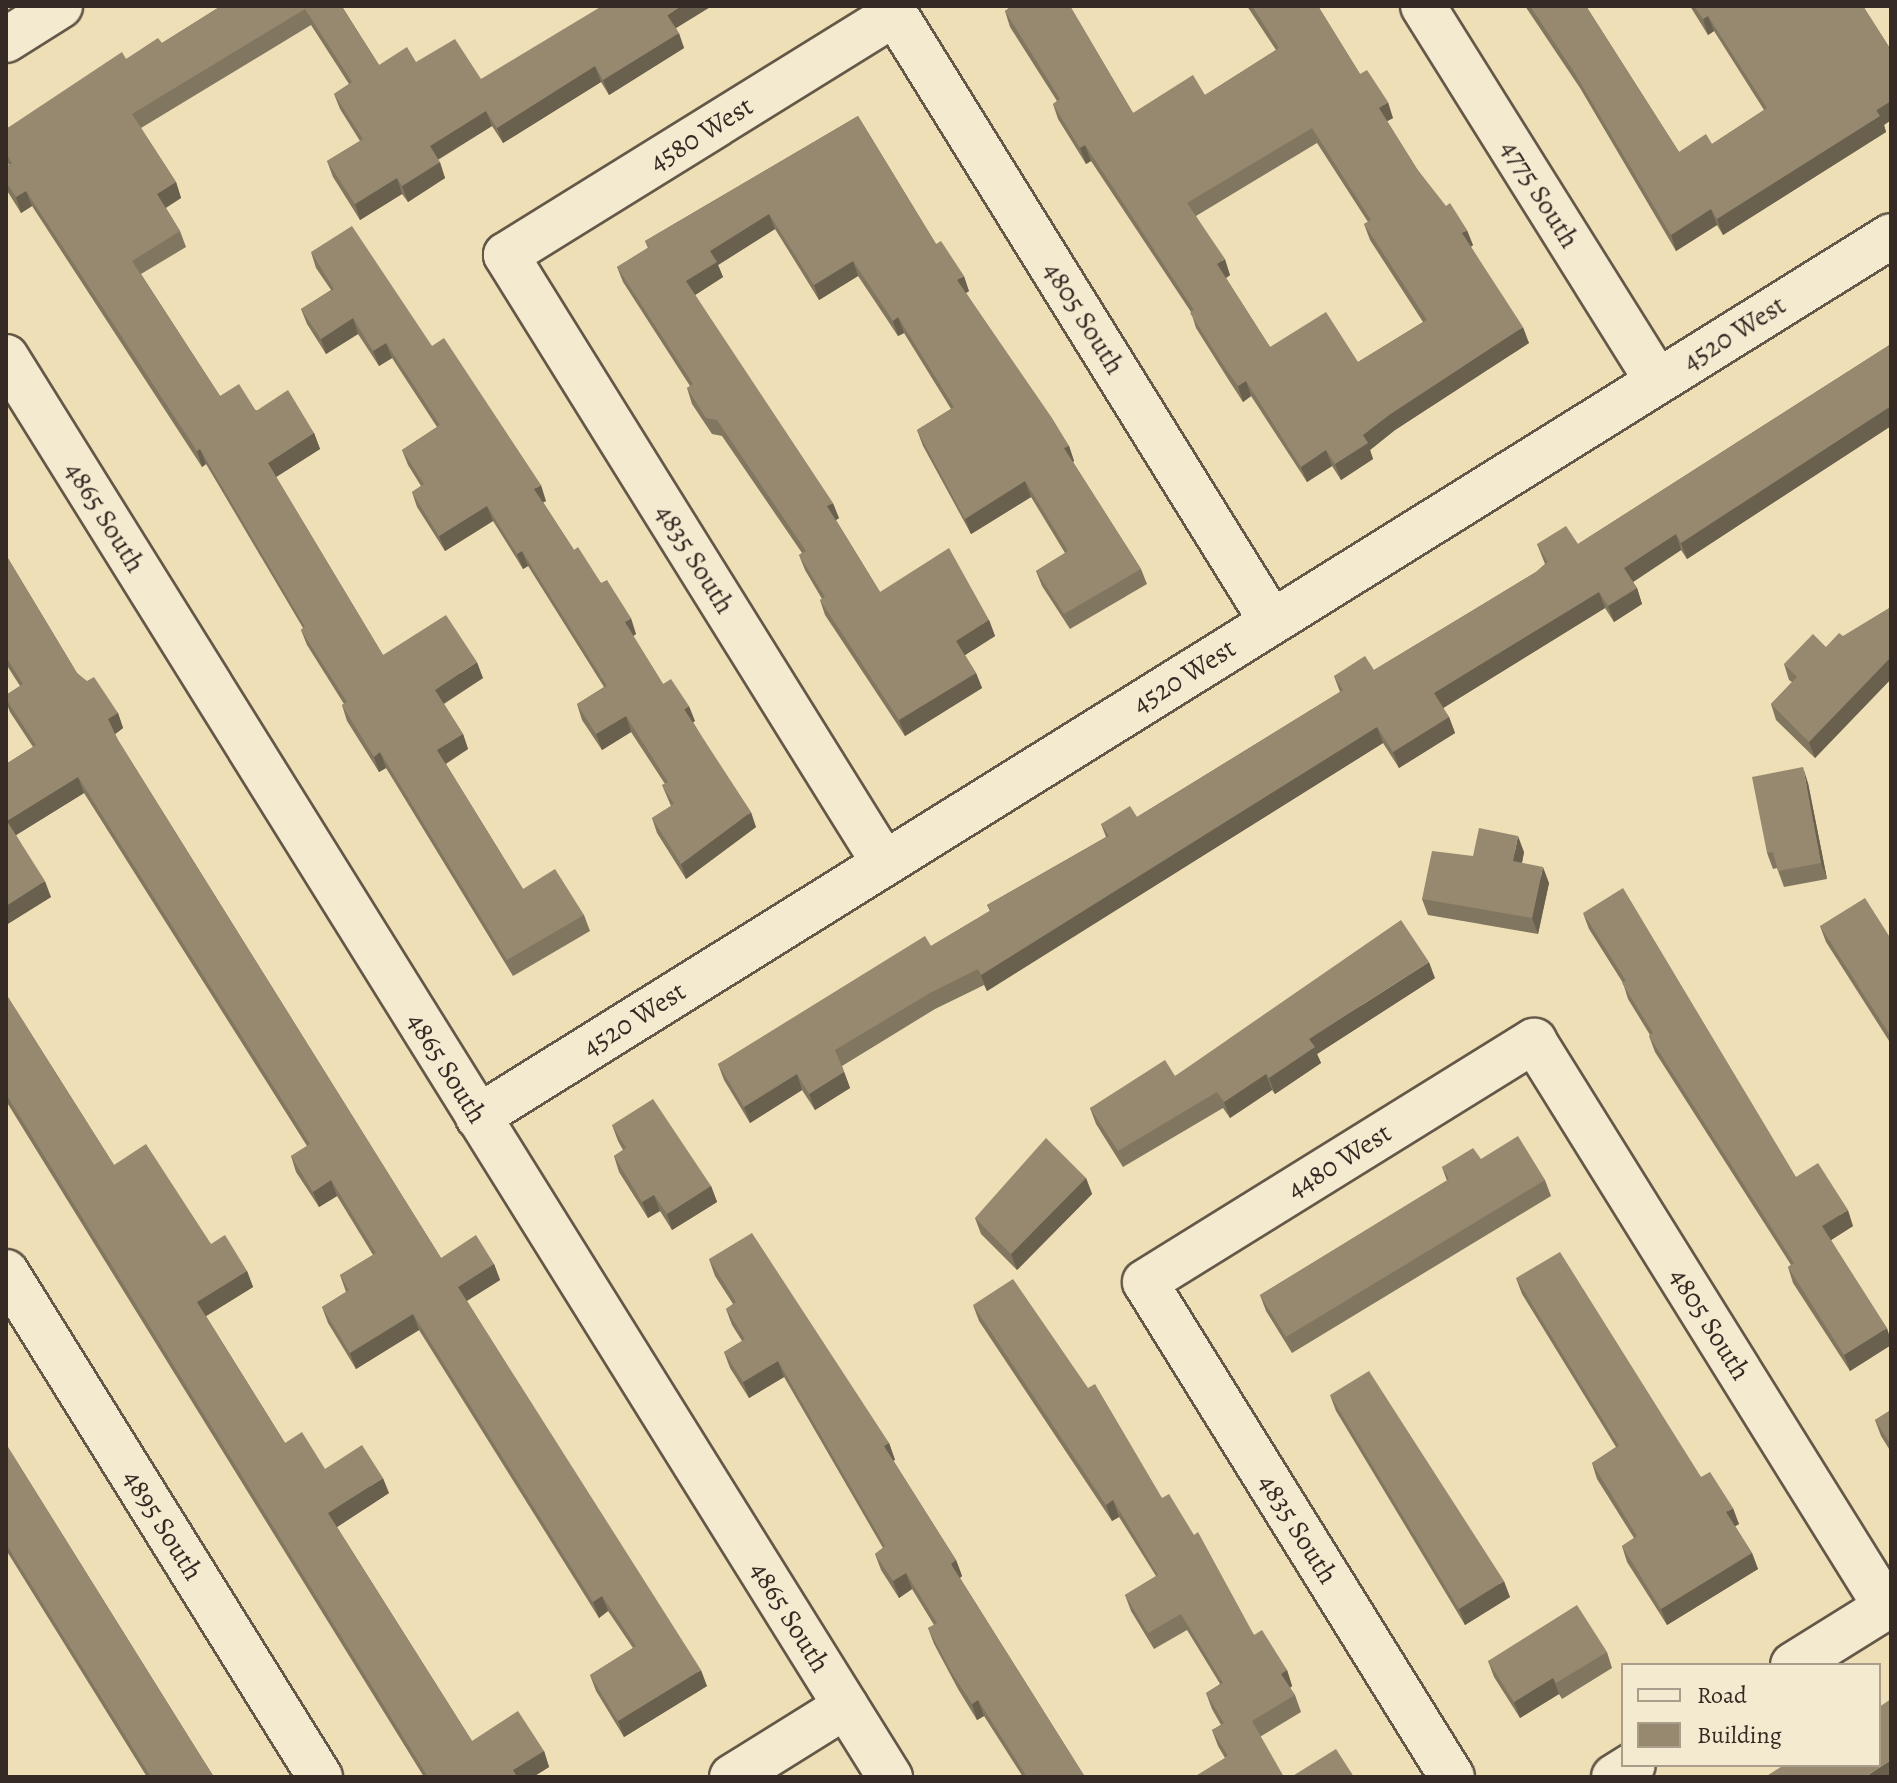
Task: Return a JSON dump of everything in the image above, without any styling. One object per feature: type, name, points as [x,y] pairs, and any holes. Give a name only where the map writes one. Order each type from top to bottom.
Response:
[{"type":"street","points":[[6,40],[60,6]]},
{"type":"street","name":"4775 South","points":[[1423,6],[1657,381]]},
{"type":"street","name":"4580 West","points":[[506,255],[895,14]]},
{"type":"street","name":"4805 South","points":[[895,14],[1272,622]]},
{"type":"street","name":"4520 West","points":[[478,1117],[1891,236]]},
{"type":"street","name":"4835 South","points":[[506,255],[884,863]]},
{"type":"street","name":"4865 South","points":[[6,357],[890,1777]]},
{"type":"street","name":"4805 South","points":[[1534,1041],[1888,1606]]},
{"type":"street","name":"4480 West","points":[[1145,1282],[1534,1041]]},
{"type":"street","name":"4895 South","points":[[6,1272],[320,1777]]},
{"type":"street","name":"4835 South","points":[[1145,1282],[1452,1777]]},
{"type":"street","points":[[1796,1663],[1888,1606]]},
{"type":"street","points":[[732,1777],[846,1706]]},
{"type":"building","points":[[221,6],[341,6],[379,65],[407,47],[416,62],[455,39],[481,79],[602,6],[681,6],[667,15],[679,33],[603,80],[595,66],[497,128],[486,111],[430,146],[440,162],[402,186],[397,178],[355,204],[327,161],[363,139],[334,94],[352,82],[305,9],[132,114],[176,182],[157,194],[180,231],[132,261],[220,396],[239,384],[256,411],[288,390],[314,433],[268,463],[383,655],[446,615],[477,662],[435,690],[463,734],[437,750],[523,889],[555,869],[584,915],[507,960],[380,752],[374,757],[342,705],[347,702],[301,630],[305,627],[200,449],[197,451],[26,191],[16,197],[6,182],[6,167],[12,163],[6,154],[6,129],[122,52],[126,59],[158,38],[162,43]]},
{"type":"building","points":[[1070,6],[1133,113],[1193,75],[1205,95],[1279,48],[1252,6],[1318,6],[1360,74],[1367,70],[1388,102],[1379,108],[1417,169],[1446,206],[1450,203],[1467,230],[1462,233],[1523,327],[1389,415],[1363,435],[1368,443],[1335,464],[1326,450],[1301,467],[1246,381],[1238,386],[1222,363],[1190,313],[1194,310],[1085,145],[1080,148],[1053,104],[1060,99],[1005,11],[1011,7]],"holes":[[[1312,128],[1371,220],[1364,224],[1427,320],[1358,362],[1326,312],[1270,347],[1217,264],[1225,259],[1187,203]]]},
{"type":"building","points":[[1530,6],[1586,6],[1679,152],[1706,134],[1712,144],[1767,108],[1708,16],[1703,19],[1694,6],[1863,6],[1891,50],[1891,101],[1876,110],[1880,116],[1717,219],[1711,209],[1671,235],[1574,72]]},
{"type":"building","points":[[858,116],[936,244],[941,241],[964,276],[957,280],[1052,418],[1069,446],[1064,448],[1141,569],[1064,614],[1036,571],[1068,551],[1025,481],[965,519],[917,430],[954,407],[898,317],[893,321],[853,261],[814,285],[769,214],[710,251],[717,262],[686,281],[833,503],[827,506],[880,592],[949,548],[989,620],[956,641],[976,673],[899,720],[820,600],[825,597],[799,555],[806,551],[717,420],[706,418],[687,388],[693,384],[617,267],[649,247],[645,241]]},
{"type":"building","points":[[352,226],[432,346],[444,338],[541,485],[534,489],[574,550],[578,547],[601,583],[607,580],[631,618],[625,622],[663,684],[671,679],[689,706],[684,709],[751,812],[681,864],[652,818],[674,804],[662,785],[668,782],[626,716],[596,734],[577,704],[607,686],[522,551],[517,554],[487,506],[439,536],[412,492],[424,484],[402,450],[440,425],[386,343],[373,351],[353,318],[321,339],[301,309],[334,289],[311,252]]},
{"type":"building","points":[[1891,344],[1891,406],[1681,543],[1676,534],[1624,568],[1637,588],[1608,606],[1599,592],[1434,693],[1449,717],[1393,752],[1377,727],[981,975],[978,969],[930,993],[835,1050],[844,1072],[809,1094],[797,1074],[744,1107],[718,1064],[925,936],[931,946],[991,910],[987,905],[1109,836],[1101,824],[1130,806],[1137,817],[1343,690],[1334,676],[1365,656],[1374,670],[1536,572],[1548,562],[1537,544],[1566,526],[1578,544]]},
{"type":"building","points":[[6,555],[77,673],[87,681],[94,677],[118,713],[108,719],[118,740],[441,1258],[476,1235],[494,1264],[458,1287],[701,1670],[618,1721],[590,1675],[636,1646],[602,1596],[593,1602],[413,1314],[350,1353],[322,1307],[349,1290],[340,1275],[376,1253],[331,1180],[313,1192],[291,1156],[310,1144],[78,777],[7,821],[45,881],[6,906],[6,764],[36,745],[6,699],[6,695],[23,684],[6,657]]},
{"type":"building","points":[[1891,607],[1891,657],[1809,742],[1771,704],[1797,677],[1784,664],[1813,634],[1826,647],[1839,633],[1843,636]]},
{"type":"building","points":[[1803,767],[1821,863],[1778,871],[1773,852],[1767,853],[1752,777]]},
{"type":"building","points":[[1479,828],[1518,836],[1513,861],[1543,867],[1532,918],[1422,899],[1432,851],[1473,856]]},
{"type":"building","points":[[1623,888],[1796,1177],[1818,1163],[1848,1210],[1822,1226],[1887,1328],[1844,1355],[1788,1267],[1794,1263],[1649,1036],[1653,1033],[1622,983],[1626,981],[1583,913]]},
{"type":"building","points":[[1865,898],[1891,939],[1891,1037],[1820,926]]},
{"type":"building","points":[[1401,920],[1429,962],[1309,1039],[1315,1047],[1269,1078],[1266,1074],[1224,1102],[1217,1092],[1118,1151],[1090,1108],[1165,1060],[1175,1076]]},
{"type":"building","points":[[6,994],[114,1165],[146,1144],[211,1244],[225,1235],[247,1271],[197,1302],[285,1443],[302,1432],[325,1469],[362,1445],[383,1478],[328,1513],[472,1741],[518,1711],[544,1751],[513,1770],[514,1777],[428,1777],[6,1094]]},
{"type":"building","points":[[653,1099],[711,1186],[667,1214],[654,1195],[642,1202],[614,1156],[626,1148],[612,1125]]},
{"type":"building","points":[[1518,1136],[1545,1180],[1286,1337],[1260,1295],[1449,1179],[1442,1167],[1473,1148],[1481,1159]]},
{"type":"building","points":[[1046,1138],[1086,1178],[1011,1254],[975,1218]]},
{"type":"building","points":[[752,1233],[889,1443],[884,1446],[956,1560],[951,1564],[1085,1777],[1027,1777],[978,1700],[972,1704],[952,1673],[928,1628],[937,1623],[906,1573],[893,1581],[875,1554],[885,1546],[778,1361],[743,1382],[724,1352],[745,1339],[726,1309],[736,1302],[709,1259]]},
{"type":"building","points":[[1560,1252],[1701,1477],[1710,1472],[1733,1508],[1726,1512],[1752,1553],[1661,1609],[1622,1546],[1637,1536],[1592,1463],[1619,1446],[1516,1278]]},
{"type":"building","points":[[1013,1279],[1088,1388],[1095,1384],[1162,1498],[1169,1494],[1194,1535],[1198,1532],[1254,1635],[1262,1630],[1287,1670],[1281,1674],[1295,1695],[1252,1721],[1284,1777],[1194,1777],[1228,1756],[1212,1730],[1224,1723],[1206,1693],[1223,1683],[1181,1614],[1148,1633],[1125,1595],[1158,1575],[1113,1500],[1106,1505],[973,1305]]},
{"type":"building","points":[[1369,1371],[1504,1581],[1459,1609],[1330,1395]]},
{"type":"building","points":[[1891,1410],[1891,1445],[1875,1420]]},
{"type":"building","points":[[6,1444],[214,1777],[151,1777],[6,1544]]},
{"type":"building","points":[[1577,1605],[1607,1652],[1556,1683],[1553,1678],[1514,1702],[1488,1661]]},
{"type":"building","points":[[1891,1699],[1891,1760],[1881,1767],[1881,1706]]},
{"type":"building","points":[[1336,1749],[1354,1777],[1291,1777]]},
{"type":"building","points":[[1781,1767],[1880,1767],[1865,1777],[1765,1777]]}]
